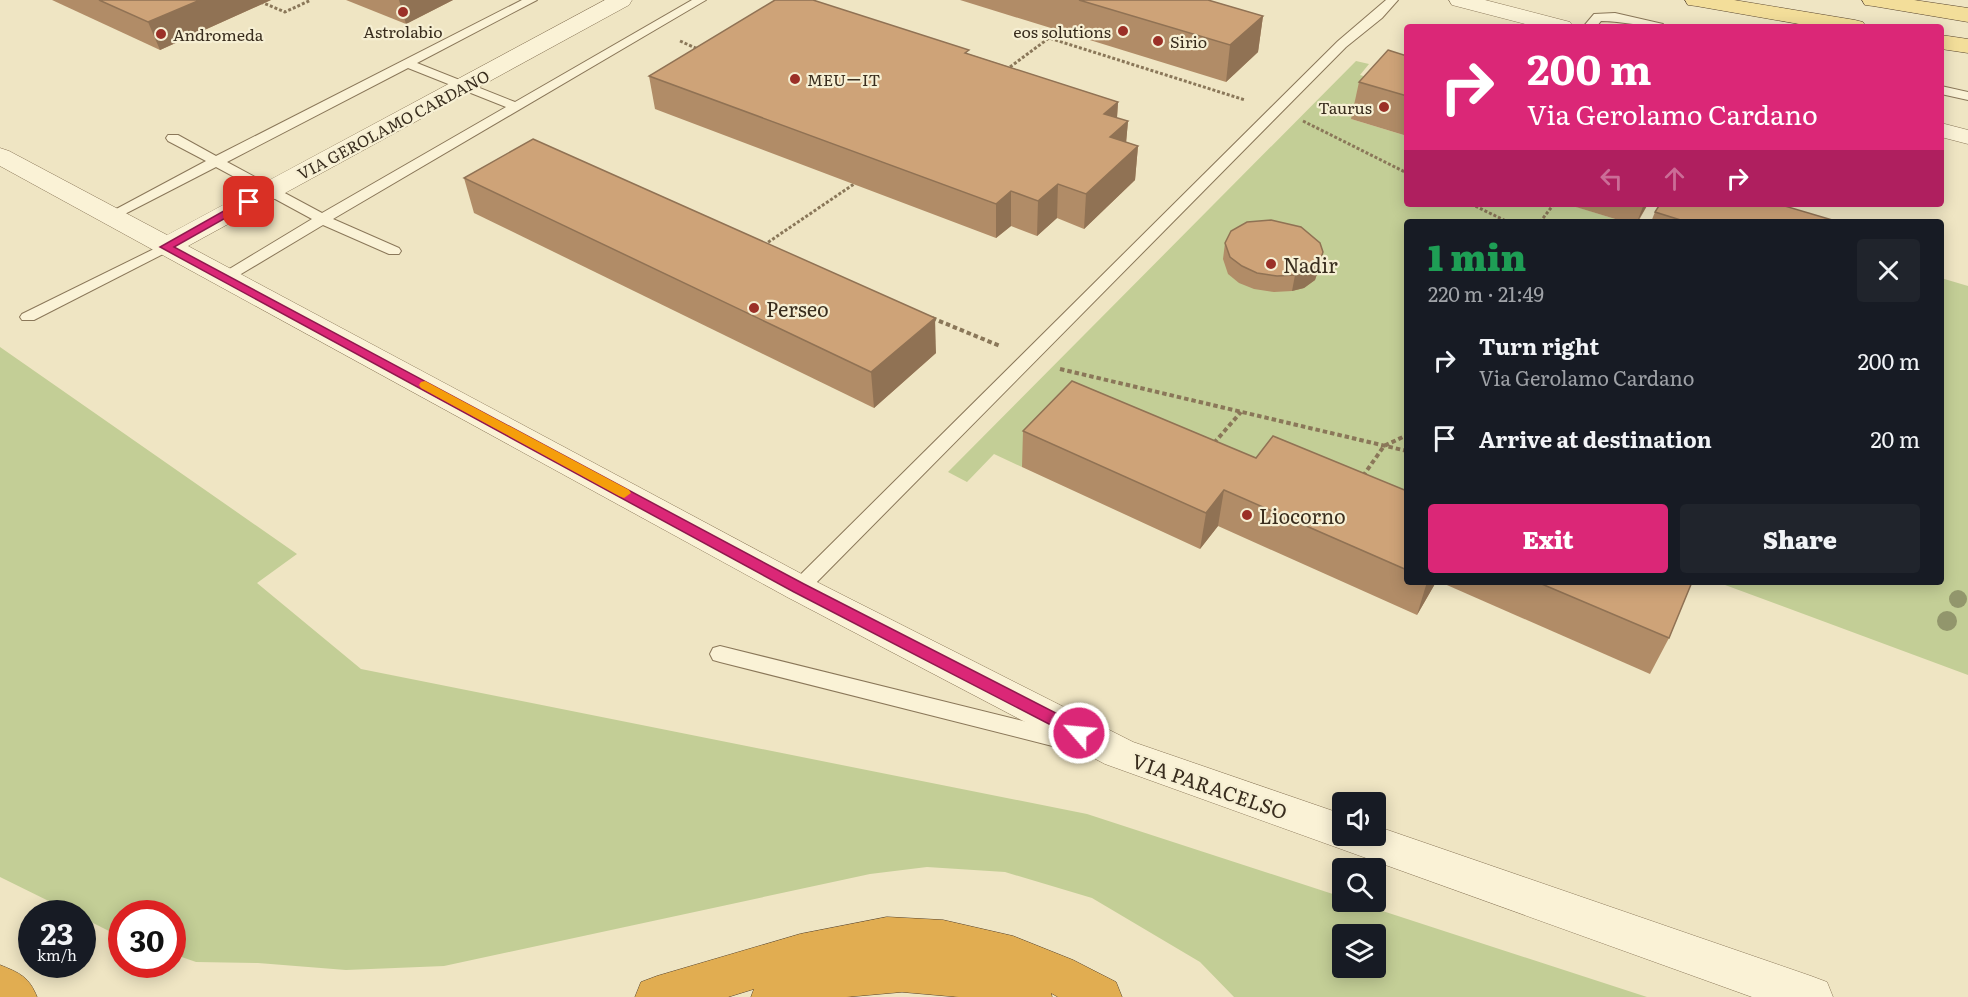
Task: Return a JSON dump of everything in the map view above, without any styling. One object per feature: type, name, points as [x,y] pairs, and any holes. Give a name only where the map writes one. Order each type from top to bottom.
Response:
[{"type":"highway","points":[[657,997],[837,946],[889,937],[936,939],[984,948],[1026,960],[1066,976],[1100,997]]},
{"type":"highway","points":[[773,997],[836,978],[886,970],[931,972],[976,979],[1030,997]]},
{"type":"highway","points":[[0,986],[15,997]]},
{"type":"main road","points":[[1696,0],[1836,24]]},
{"type":"main road","points":[[1873,0],[1968,15]]},
{"type":"main road","points":[[1944,42],[1968,46]]},
{"type":"street","name":"VIA GEROLAMO CARDANO","points":[[166,247],[621,0]]},
{"type":"street","points":[[1460,0],[1551,24]]},
{"type":"street","points":[[1944,131],[1968,138]]},
{"type":"street","name":"VIA PARACELSO","points":[[0,156],[799,588],[1119,753],[1332,828]]},
{"type":"street","points":[[1381,846],[1811,997]]},
{"type":"lane","points":[[112,215],[531,0]]},
{"type":"lane","points":[[226,277],[515,106],[700,0]]},
{"type":"lane","points":[[799,588],[1342,44],[1378,15],[1392,0]]},
{"type":"lane","points":[[1591,24],[1598,17],[1615,17],[1646,24]]},
{"type":"lane","points":[[408,64],[515,106]]},
{"type":"lane","points":[[1944,91],[1968,96]]},
{"type":"lane","points":[[173,138],[215,163],[322,219],[394,251]]},
{"type":"lane","points":[[28,317],[166,247]]},
{"type":"lane","points":[[720,654],[1119,753]]},
{"type":"path","points":[[256,0],[285,12],[311,0]]},
{"type":"path","points":[[1001,74],[1059,30]]},
{"type":"path","points":[[1048,38],[1276,110],[1404,171]]},
{"type":"path","points":[[1477,207],[1502,219]]},
{"type":"path","points":[[1542,219],[1552,207]]},
{"type":"path","points":[[1212,445],[1241,412]]},
{"type":"path","points":[[1357,485],[1384,446],[1404,436]]},
{"type":"green space","points":[[1356,61],[1369,64],[1360,75],[1385,82],[1351,119],[1404,135],[1404,207],[1577,207],[1615,219],[1404,219],[1404,531],[1070,417],[1022,467],[994,454],[967,482],[948,472]]},
{"type":"green space","points":[[1944,279],[1968,286],[1968,675],[1725,585],[1944,585]]},
{"type":"green space","points":[[0,347],[297,554],[257,583],[361,669],[1087,814],[1332,894],[1332,912],[1386,912],[1647,997],[1234,997],[1200,962],[1092,898],[1005,872],[927,867],[870,874],[444,966],[346,970],[258,963],[196,962],[186,959],[186,900],[108,900],[108,930],[96,924],[96,900],[47,900],[0,877]]},
{"type":"building","points":[[99,0],[200,0],[148,22]]},
{"type":"building","points":[[775,0],[813,0],[969,50],[965,53],[1118,102],[1104,114],[1128,121],[1110,137],[1138,146],[1086,194],[1058,184],[1038,201],[1011,191],[996,204],[649,76]]},
{"type":"building","points":[[1079,0],[1208,0],[1263,16],[1230,45]]},
{"type":"building","points":[[1388,50],[1404,55],[1404,95],[1359,82]]},
{"type":"building","points":[[533,139],[935,318],[871,372],[464,178]]},
{"type":"building","points":[[1658,207],[1788,207],[1829,219],[1677,219],[1655,212]]},
{"type":"building","name":"Nadir","points":[[1271,220],[1301,227],[1320,243],[1323,252],[1319,264],[1295,275],[1277,276],[1257,273],[1230,257],[1225,243],[1231,231],[1247,222]]},
{"type":"building","points":[[1072,381],[1256,458],[1273,436],[1404,490],[1404,569],[1224,490],[1206,513],[1023,431]]},
{"type":"building","points":[[1544,585],[1691,585],[1669,638]]},
{"type":"slow traffic","points":[[425,385],[624,493]]},
{"type":"place","name":"Astrolabio","points":[[403,12]]},
{"type":"place","name":"eos solutions","points":[[1123,31]]},
{"type":"place","name":"Andromeda","points":[[161,34]]},
{"type":"place","name":"Sirio","points":[[1158,41]]},
{"type":"place","name":"MEUーIT","points":[[795,79]]},
{"type":"place","name":"Taurus","points":[[1384,107]]},
{"type":"place","name":"Nadir","points":[[1271,264]]},
{"type":"place","name":"Perseo","points":[[754,308]]},
{"type":"place","name":"Liocorno","points":[[1247,515]]},
{"type":"route","points":[[249,202],[166,247],[226,277],[799,588],[1079,733]]}]
